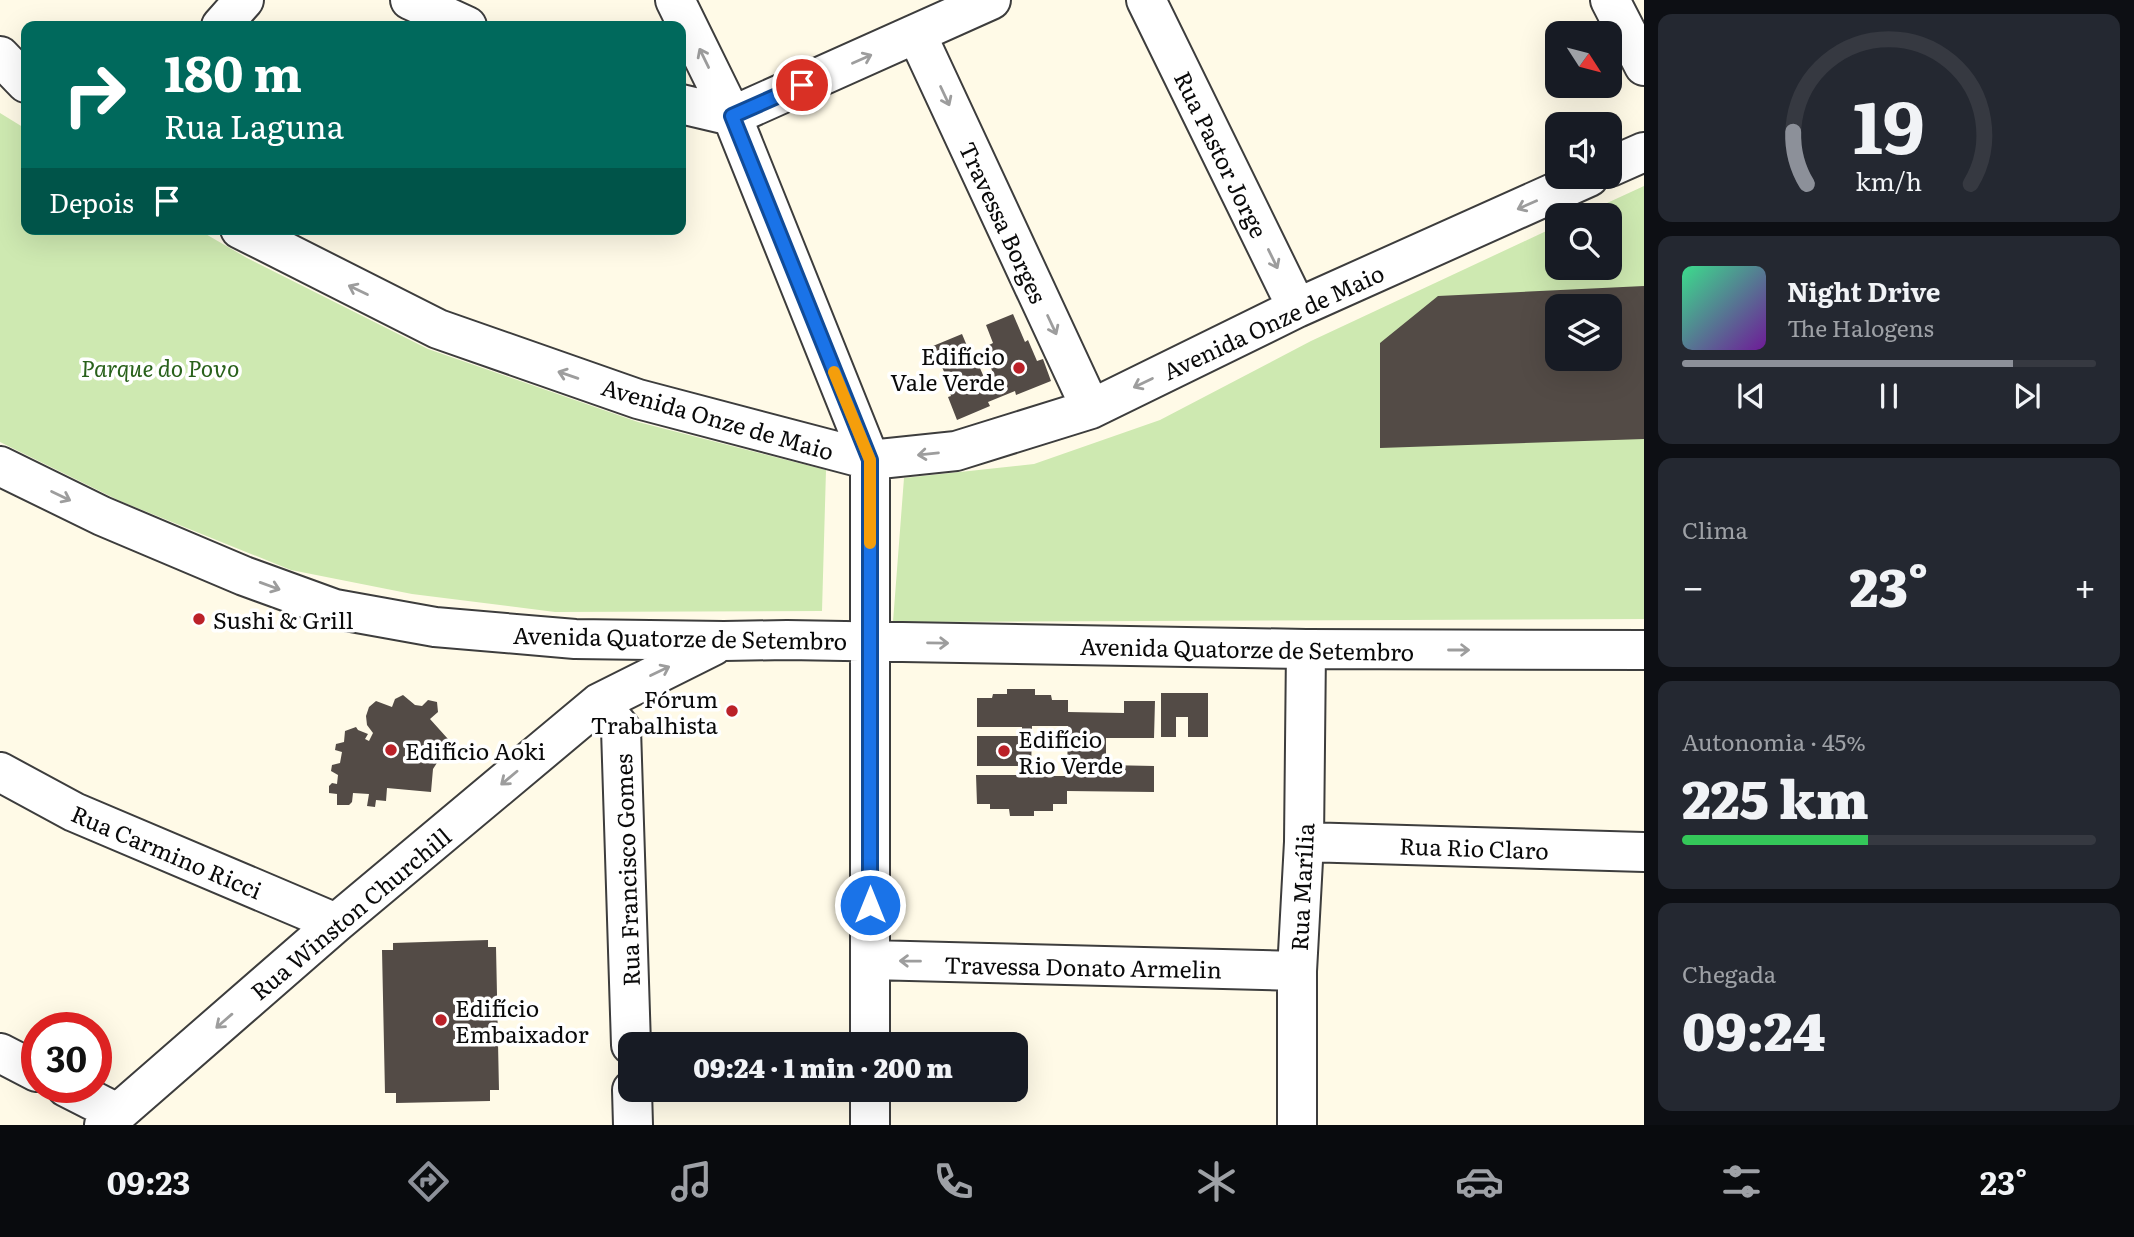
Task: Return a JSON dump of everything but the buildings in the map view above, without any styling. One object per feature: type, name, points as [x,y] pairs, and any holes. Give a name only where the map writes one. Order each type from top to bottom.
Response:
[{"type":"street","points":[[225,21],[244,0]]},
{"type":"street","points":[[410,0],[456,21]]},
{"type":"street","points":[[676,0],[732,116],[870,460],[870,1032]]},
{"type":"street","points":[[686,105],[732,116],[991,0]]},
{"type":"street","name":"Rua Pastor Jorge","points":[[1146,0],[1297,307]]},
{"type":"street","points":[[1610,0],[1644,66]]},
{"type":"street","name":"Travessa Borges","points":[[917,34],[1091,409]]},
{"type":"street","points":[[0,57],[21,78]]},
{"type":"street","points":[[0,85],[21,96]]},
{"type":"street","points":[[1622,162],[1644,152]]},
{"type":"street","name":"Avenida Onze de Maio","points":[[252,235],[438,329],[638,399],[870,460],[956,451],[1091,409],[1297,307],[1562,189]]},
{"type":"street","name":"Avenida Quatorze de Setembro","points":[[0,466],[126,526],[244,576],[335,609],[435,627],[575,639],[1306,649],[1644,650]]},
{"type":"street","points":[[575,639],[596,657],[602,666],[604,681],[599,703]]},
{"type":"street","name":"Rua Winston Churchill","points":[[110,1119],[336,923],[599,703],[724,641]]},
{"type":"street","name":"Rua Marília","points":[[1297,1125],[1297,971],[1304,842],[1306,649]]},
{"type":"street","name":"Rua Francisco Gomes","points":[[599,703],[621,729],[631,1032]]},
{"type":"street","name":"Rua Carmino Ricci","points":[[0,772],[74,812],[336,923]]},
{"type":"street","name":"Rua Rio Claro","points":[[1304,842],[1644,852]]},
{"type":"street","name":"Travessa Donato Armelin","points":[[870,960],[1297,971]]},
{"type":"street","points":[[0,1052],[21,1063]]},
{"type":"street","points":[[633,1102],[634,1125]]},
{"type":"street","points":[[870,1102],[870,1125]]},
{"type":"street","points":[[88,1103],[110,1119]]},
{"type":"green space","name":"Parque do Povo","points":[[0,113],[21,126],[21,235],[207,235],[247,258],[428,349],[638,422],[826,470],[822,611],[555,612],[412,594],[291,570],[120,501],[0,442]]},
{"type":"green space","points":[[1644,186],[1644,619],[893,622],[904,478],[1034,464],[1160,420],[1311,341],[1545,232],[1545,280],[1622,280],[1622,203],[1607,203]]},
{"type":"slow traffic","points":[[834,372],[870,460],[870,543]]},
{"type":"place","name":"Edifício Vale Verde","points":[[1019,368]]},
{"type":"place","name":"Sushi & Grill","points":[[199,619]]},
{"type":"place","name":"Fórum Trabalhista","points":[[732,711]]},
{"type":"place","name":"Edifício Aoki","points":[[391,750]]},
{"type":"place","name":"Edifício Rio Verde","points":[[1004,751]]},
{"type":"place","name":"Edifício Embaixador","points":[[441,1020]]},
{"type":"route","points":[[802,85],[732,116],[870,460],[870,905]]}]
